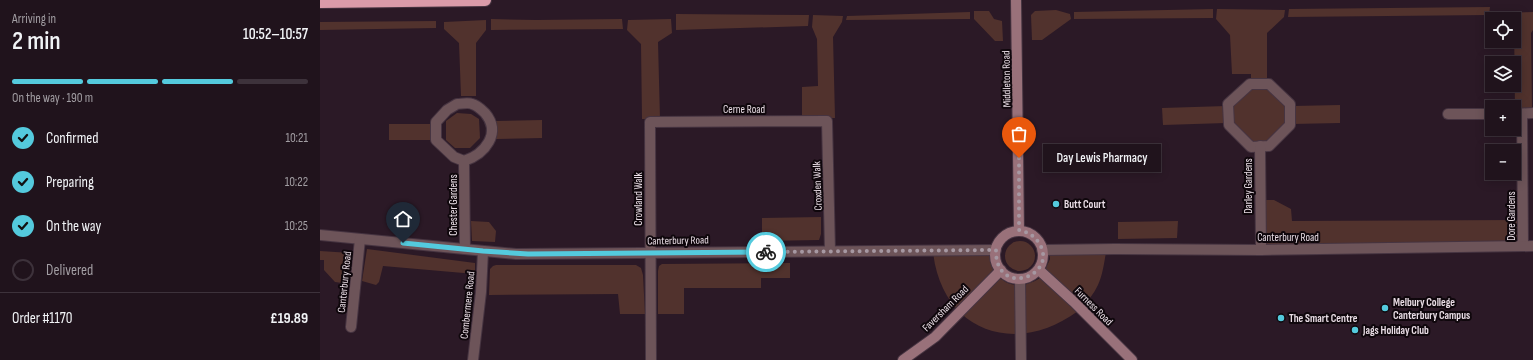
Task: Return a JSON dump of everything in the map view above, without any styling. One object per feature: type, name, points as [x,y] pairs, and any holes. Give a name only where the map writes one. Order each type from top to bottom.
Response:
[{"type":"highway","points":[[320,2],[485,0]]},
{"type":"street","name":"Middleton Road","points":[[1016,0],[1019,230]]},
{"type":"street","name":"Darley Gardens","points":[[1250,84],[1269,84],[1290,104],[1290,125],[1269,146],[1260,146],[1251,147],[1229,125],[1228,104],[1250,84]]},
{"type":"street","name":"Chester Gardens","points":[[472,104],[483,110],[490,118],[492,134],[489,141],[474,158],[464,161],[454,157],[436,140],[436,122],[454,105],[472,104]]},
{"type":"street","points":[[1521,114],[1533,113]]},
{"type":"street","points":[[1448,114],[1485,114]]},
{"type":"street","name":"Cerne Road","points":[[661,121],[827,121]]},
{"type":"street","name":"Crowland Walk","points":[[651,360],[650,122],[661,121]]},
{"type":"street","name":"Croxden Walk","points":[[827,121],[830,252]]},
{"type":"street","name":"Dore Gardens","points":[[1520,136],[1528,246]]},
{"type":"street","name":"Darley Gardens","points":[[1260,146],[1261,250]]},
{"type":"street","name":"Chester Gardens","points":[[464,161],[465,249]]},
{"type":"street","points":[[1019,230],[1027,232],[1037,240],[1042,250],[1042,263],[1039,270],[1032,274],[1020,279],[1010,277],[1001,270],[997,262],[996,250],[998,243],[1004,236],[1019,230]]},
{"type":"street","name":"Canterbury Road","points":[[320,235],[483,251],[552,254],[996,250]]},
{"type":"street","name":"Canterbury Road","points":[[351,327],[360,239]]},
{"type":"street","name":"Canterbury Road","points":[[1042,250],[1261,250],[1528,246]]},
{"type":"street","name":"Combermere Road","points":[[473,360],[481,292],[483,251]]},
{"type":"street","name":"Faversham Road","points":[[903,360],[934,337],[1001,270]]},
{"type":"street","name":"Furness Road","points":[[1039,270],[1074,302],[1132,360]]},
{"type":"street","points":[[1020,279],[1021,360]]},
{"type":"shaded area","points":[[1490,7],[1489,12],[1485,12],[1485,15],[1288,17],[1289,9]]},
{"type":"shaded area","points":[[1213,9],[1213,18],[1074,19],[1074,12]]},
{"type":"shaded area","points":[[1217,9],[1285,10],[1284,17],[1267,33],[1267,82],[1251,82],[1251,74],[1232,74],[1230,35],[1216,19]]},
{"type":"shaded area","points":[[1056,10],[1070,14],[1071,19],[1042,40],[1032,40],[1031,15],[1035,11]]},
{"type":"shaded area","points":[[974,11],[989,11],[994,19],[1002,21],[1003,41],[995,41],[974,19]]},
{"type":"shaded area","points":[[970,12],[970,19],[846,20],[847,16]]},
{"type":"shaded area","points":[[1521,12],[1533,12],[1533,30],[1531,33],[1532,111],[1521,111],[1521,100],[1515,100],[1515,92],[1521,92],[1521,56],[1514,56],[1514,48],[1521,48]]},
{"type":"shaded area","points":[[676,14],[809,15],[808,26],[676,30]]},
{"type":"shaded area","points":[[813,15],[843,16],[842,22],[833,37],[835,118],[802,118],[802,87],[818,86],[817,39],[812,27]]},
{"type":"shaded area","points":[[491,19],[622,19],[623,29],[491,30]]},
{"type":"shaded area","points":[[671,19],[672,33],[658,42],[660,119],[642,119],[641,44],[627,30],[628,20]]},
{"type":"shaded area","points":[[486,20],[486,30],[476,43],[476,96],[461,96],[459,43],[444,29],[444,22]]},
{"type":"shaded area","points":[[436,21],[436,28],[320,30],[320,22]]},
{"type":"shaded area","points":[[1267,84],[1288,105],[1288,124],[1268,144],[1252,144],[1232,124],[1230,105],[1251,87]]},
{"type":"shaded area","points":[[1340,105],[1340,123],[1292,124],[1293,106]]},
{"type":"shaded area","points":[[1226,106],[1226,123],[1163,125],[1162,108]]},
{"type":"shaded area","points":[[457,113],[471,114],[479,119],[480,138],[470,148],[455,148],[446,140],[446,121]]},
{"type":"shaded area","points":[[542,120],[542,138],[496,139],[496,121]]},
{"type":"shaded area","points":[[389,124],[431,124],[431,140],[389,140]]},
{"type":"shaded area","points":[[1262,200],[1274,200],[1291,209],[1292,221],[1519,220],[1519,242],[1261,246]]},
{"type":"shaded area","points":[[821,217],[821,234],[819,240],[762,241],[762,218]]},
{"type":"shaded area","points":[[471,221],[489,222],[496,231],[495,242],[472,241]]},
{"type":"shaded area","points":[[1178,221],[1177,238],[1118,239],[1118,222]]},
{"type":"shaded area","points":[[1020,241],[1031,245],[1035,256],[1031,267],[1020,271],[1009,267],[1005,256],[1009,245]]},
{"type":"shaded area","points":[[367,249],[475,263],[475,274],[383,266],[379,282],[376,285],[362,281]]},
{"type":"shaded area","points":[[320,251],[351,253],[349,284],[335,282],[324,270],[324,260],[320,260]]},
{"type":"shaded area","points":[[933,252],[991,252],[995,271],[1000,278],[1014,285],[1022,285],[1031,283],[1040,278],[1078,311],[1054,325],[1030,332],[1007,334],[986,329],[966,318],[951,301],[939,279]]},
{"type":"shaded area","points":[[1049,252],[1106,252],[1097,288],[1083,306],[1045,270],[1050,259]]},
{"type":"shaded area","points":[[790,263],[790,278],[761,278],[761,288],[684,288],[684,314],[658,314],[658,271],[659,266],[662,264]]},
{"type":"shaded area","points":[[496,265],[636,265],[641,268],[643,275],[645,314],[620,314],[618,294],[489,295],[490,269]]},
{"type":"way so far","points":[[766,252],[996,250],[998,266],[1001,270],[1010,277],[1020,279],[1039,270],[1043,255],[1037,240],[1027,232],[1019,230],[1019,158]]},
{"type":"place","name":"Day Lewis Pharmacy","points":[[1019,158]]},
{"type":"place","name":"Butt Court","points":[[1056,204]]},
{"type":"place","name":"Melbury College Canterbury Campus","points":[[1385,308]]},
{"type":"place","name":"The Smart Centre","points":[[1281,318]]},
{"type":"place","name":"Jags Holiday Club","points":[[1355,330]]},
{"type":"route","points":[[403,243],[516,254],[766,252]]}]
